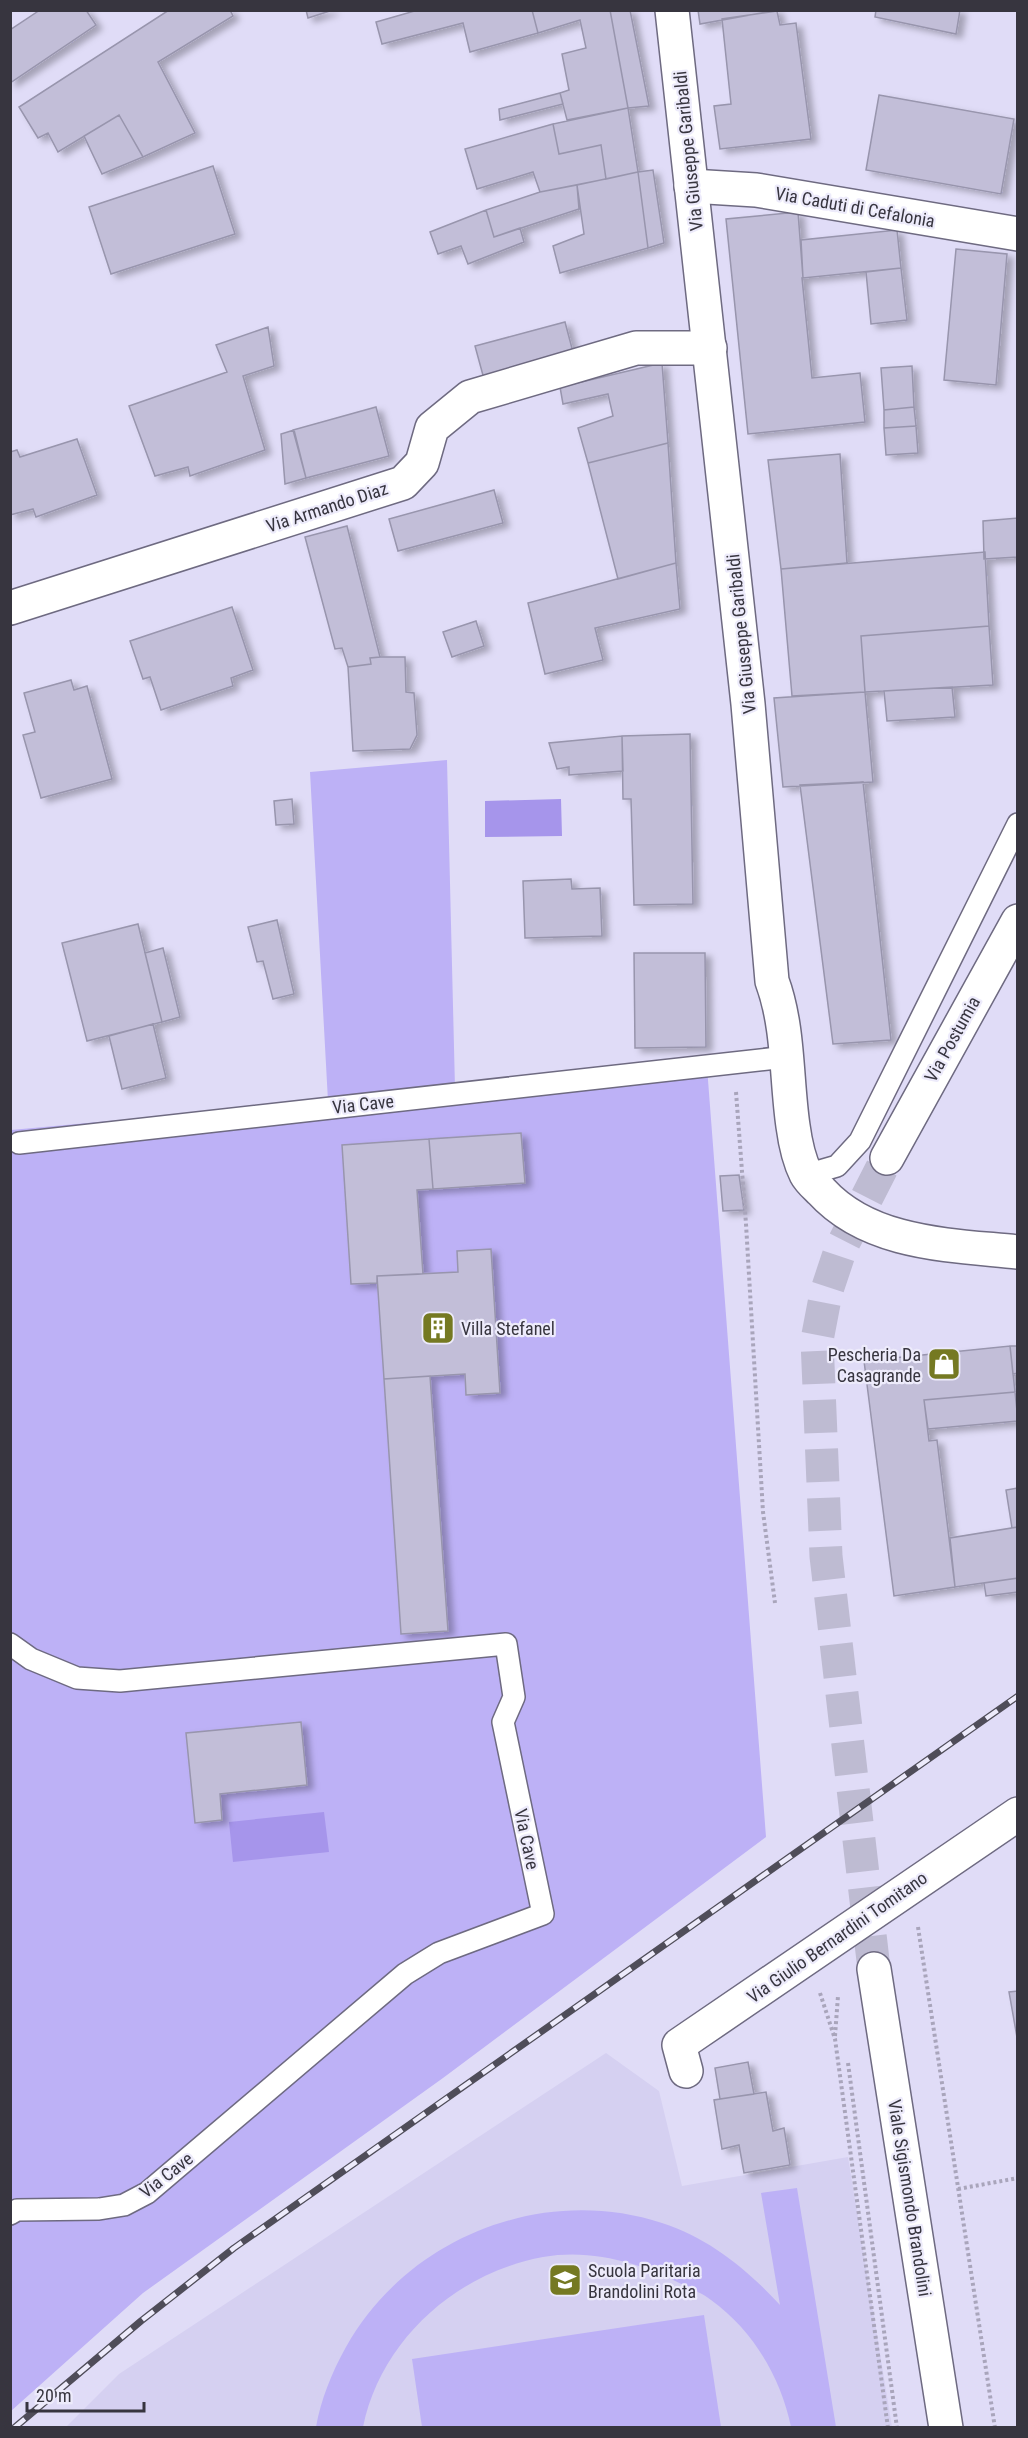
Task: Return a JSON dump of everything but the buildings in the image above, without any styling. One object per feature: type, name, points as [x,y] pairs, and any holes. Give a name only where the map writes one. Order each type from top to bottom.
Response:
[{"type":"street","name":"Via Giuseppe Garibaldi","points":[[672,10],[711,348],[748,704],[772,981],[781,1004],[793,1127],[806,1175],[831,1202],[868,1225],[923,1242],[1017,1252]]},
{"type":"street","name":"Via Caduti di Cefalonia","points":[[691,186],[756,190],[1017,234]]},
{"type":"street","name":"Via Armando Diaz","points":[[10,608],[402,483],[422,463],[432,428],[470,396],[636,348],[711,348]]},
{"type":"street","name":"Via Postumia","points":[[887,1158],[1017,921]]},
{"type":"street","name":"Via Giulio Bernardini Tomitano","points":[[686,2071],[679,2045],[1017,1814]]},
{"type":"street","name":"Viale Sigismondo Brandolini","points":[[874,1969],[946,2427]]},
{"type":"lane","points":[[806,1175],[837,1166],[860,1141],[1017,824]]},
{"type":"lane","name":"Via Cave","points":[[13,1146],[786,1057]]},
{"type":"lane","name":"Via Cave","points":[[10,1644],[31,1659],[77,1678],[120,1681],[506,1644],[514,1697],[503,1722],[543,1914],[439,1953],[405,1974],[147,2193],[124,2205],[99,2209],[17,2210],[10,2214]]},
{"type":"path","points":[[733,1063],[746,1224],[763,1512],[775,1602]]},
{"type":"path","points":[[911,1885],[995,2427]]},
{"type":"path","points":[[808,1956],[835,2039],[888,2427]]},
{"type":"path","points":[[835,2039],[839,1991],[842,2014]]},
{"type":"path","points":[[848,2062],[897,2427]]},
{"type":"path","points":[[958,2189],[1017,2178]]},
{"type":"shaded area","points":[[447,760],[455,1088],[707,1067],[766,1837],[443,2078],[143,2293],[11,2411],[11,1130],[328,1101],[310,772]]},
{"type":"shaded area","points":[[561,799],[562,836],[485,837],[485,801]]},
{"type":"shaded area","points":[[324,1812],[329,1852],[233,1862],[229,1822]]},
{"type":"shaded area","name":"Scuola Paritaria Brandolini Rota","points":[[606,2053],[659,2091],[682,2186],[848,2157],[892,2427],[65,2428],[119,2374]]},
{"type":"shaded area","points":[[797,2188],[836,2427],[791,2427],[780,2391],[763,2356],[740,2326],[708,2298],[671,2279],[636,2265],[599,2256],[562,2255],[511,2265],[481,2278],[453,2295],[427,2315],[405,2339],[386,2366],[372,2395],[363,2427],[316,2427],[324,2396],[336,2366],[372,2309],[404,2276],[441,2250],[482,2230],[525,2216],[571,2211],[616,2213],[662,2223],[696,2237],[727,2256],[780,2305],[761,2193]]},
{"type":"shaded area","points":[[704,2315],[721,2427],[422,2427],[412,2359]]},
{"type":"tunnel","points":[[874,1969],[826,1556],[817,1340],[826,1293],[841,1248],[887,1158]]},
{"type":"railway","points":[[14,2428],[141,2321],[234,2248],[1018,1696]]},
{"type":"place","name":"Villa Stefanel","points":[[438,1328]]},
{"type":"place","name":"Pescheria Da Casagrande","points":[[944,1364]]},
{"type":"place","name":"Scuola Paritaria Brandolini Rota","points":[[565,2280]]}]
